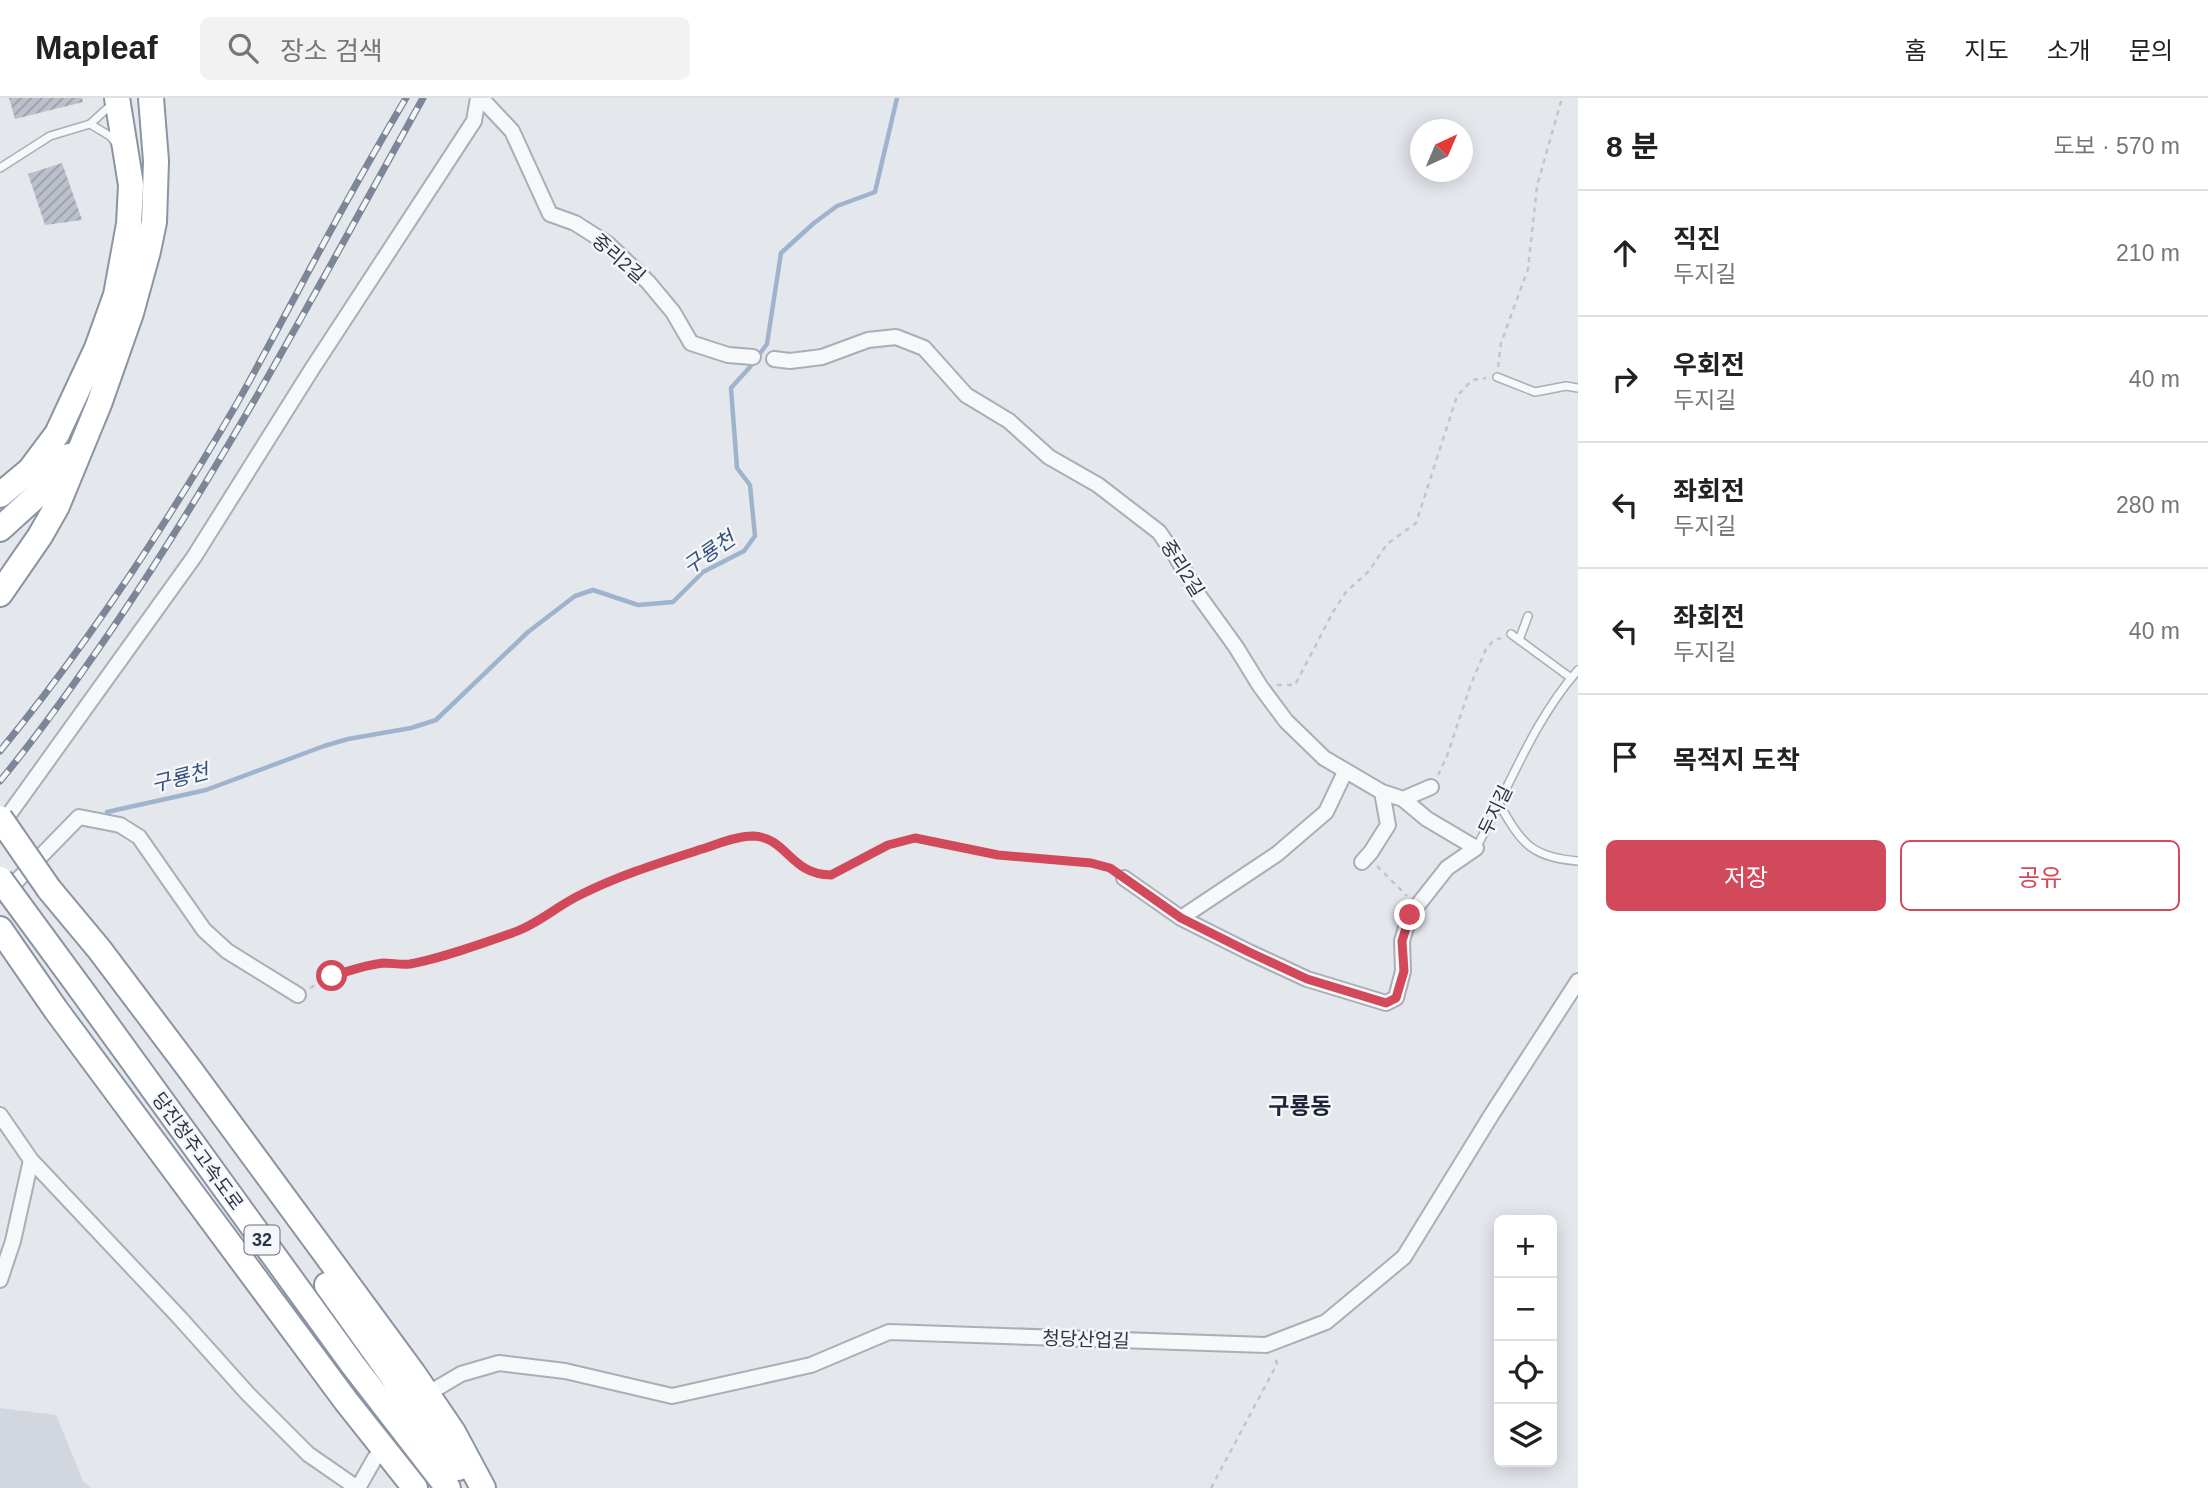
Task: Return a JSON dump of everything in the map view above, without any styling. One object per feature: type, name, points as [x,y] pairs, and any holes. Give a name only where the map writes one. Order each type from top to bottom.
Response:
[{"type":"highway","points":[[0,495],[30,470],[46,452],[68,415],[116,295],[124,258],[131,184],[117,98]]},
{"type":"highway","points":[[0,594],[57,506],[109,379],[148,251],[153,222],[156,161],[150,98]]},
{"type":"highway","points":[[0,528],[46,486],[88,428]]},
{"type":"highway","points":[[0,818],[472,1488]]},
{"type":"highway","name":"당진청주고속도로","points":[[0,879],[353,1365],[448,1488]]},
{"type":"highway","name":"당진청주고속도로","points":[[0,929],[56,1010],[338,1390],[415,1488]]},
{"type":"highway","points":[[95,953],[412,1373],[453,1432],[483,1488]]},
{"type":"street","name":"중리2길","points":[[480,98],[512,131],[550,214],[575,222],[608,244],[648,282],[673,312],[691,344],[728,355],[753,357]]},
{"type":"street","points":[[0,827],[194,557],[312,369],[474,121],[480,98]]},
{"type":"street","name":"중리2길","points":[[775,359],[790,361],[822,357],[868,340],[897,337],[924,348],[966,395],[1009,421],[1049,457],[1098,485],[1159,532],[1260,686],[1294,729],[1324,758],[1382,792],[1404,799],[1427,819],[1476,848]]},
{"type":"street","points":[[1181,918],[1277,854],[1316,821],[1326,812],[1345,772]]},
{"type":"street","points":[[1404,799],[1431,787]]},
{"type":"street","points":[[1364,860],[1388,825],[1382,792]]},
{"type":"street","points":[[0,899],[79,817],[120,825],[139,837],[204,930],[227,951],[298,995]]},
{"type":"street","name":"두지길","points":[[1124,878],[1181,918],[1307,979],[1386,1003],[1396,998],[1404,971],[1402,941],[1410,915],[1447,868],[1476,848]]},
{"type":"street","name":"청당산업길","points":[[433,1391],[461,1374],[499,1363],[565,1371],[672,1396],[811,1365],[889,1332],[1266,1345],[1326,1322],[1404,1256],[1578,981]]},
{"type":"street","points":[[0,1115],[31,1160],[248,1394],[308,1454],[358,1488],[375,1458]]},
{"type":"street","points":[[0,1280],[13,1241],[31,1160]]},
{"type":"lane","points":[[0,168],[50,136],[90,124],[111,105],[111,98]]},
{"type":"lane","points":[[90,124],[110,136],[129,161]]},
{"type":"lane","points":[[753,357],[775,359]]},
{"type":"lane","points":[[1497,377],[1535,392],[1566,386],[1578,388]]},
{"type":"lane","points":[[1519,640],[1528,616]]},
{"type":"lane","points":[[1511,634],[1571,678]]},
{"type":"lane","name":"두지길","points":[[1476,848],[1544,718],[1578,670]]},
{"type":"lane","points":[[1499,804],[1529,847],[1541,854],[1578,861]]},
{"type":"path","points":[[1260,686],[1295,685],[1346,592],[1369,571],[1387,544],[1416,523],[1457,396],[1472,380],[1497,377],[1501,343],[1528,269],[1537,186],[1562,98]]},
{"type":"path","points":[[1431,787],[1447,756],[1471,684],[1486,649],[1494,640],[1511,634]]},
{"type":"path","points":[[298,995],[332,976],[363,966],[408,964],[516,932],[582,894],[655,864],[733,839],[752,836],[766,838],[777,844],[796,863],[809,872],[821,875],[831,875],[888,845],[915,838],[998,855],[1091,863],[1110,868],[1124,878]]},
{"type":"path","points":[[1364,860],[1401,887],[1407,896],[1410,915]]},
{"type":"path","points":[[1211,1488],[1277,1364],[1273,1342]]},
{"type":"shaded area","points":[[0,1408],[56,1415],[83,1481],[91,1488],[0,1488]]},
{"type":"building","points":[[9,98],[82,98],[83,102],[15,119]]},
{"type":"building","points":[[62,163],[82,220],[45,225],[28,174]]},
{"type":"waterway","name":"구룡천","points":[[107,812],[206,790],[324,746],[411,728],[436,720],[528,632],[575,596],[593,590],[638,605],[673,602],[703,572],[744,551],[755,536],[750,485],[737,468],[731,388],[767,344],[781,253],[837,206],[875,192],[897,98]]},
{"type":"railway","points":[[0,751],[95,626],[182,495],[236,405],[406,98]]},
{"type":"railway","points":[[0,781],[43,727],[97,651],[194,502],[272,369],[423,98]]},
{"type":"district","name":"구룡동","points":[[1300,1106]]},
{"type":"route","points":[[332,976],[363,966],[408,964],[516,932],[582,894],[655,864],[733,839],[752,836],[766,838],[777,844],[796,863],[809,872],[821,875],[831,875],[888,845],[915,838],[998,855],[1091,863],[1110,868],[1181,918],[1249,952],[1307,979],[1386,1003],[1396,998],[1404,971],[1402,941],[1410,915]]}]
